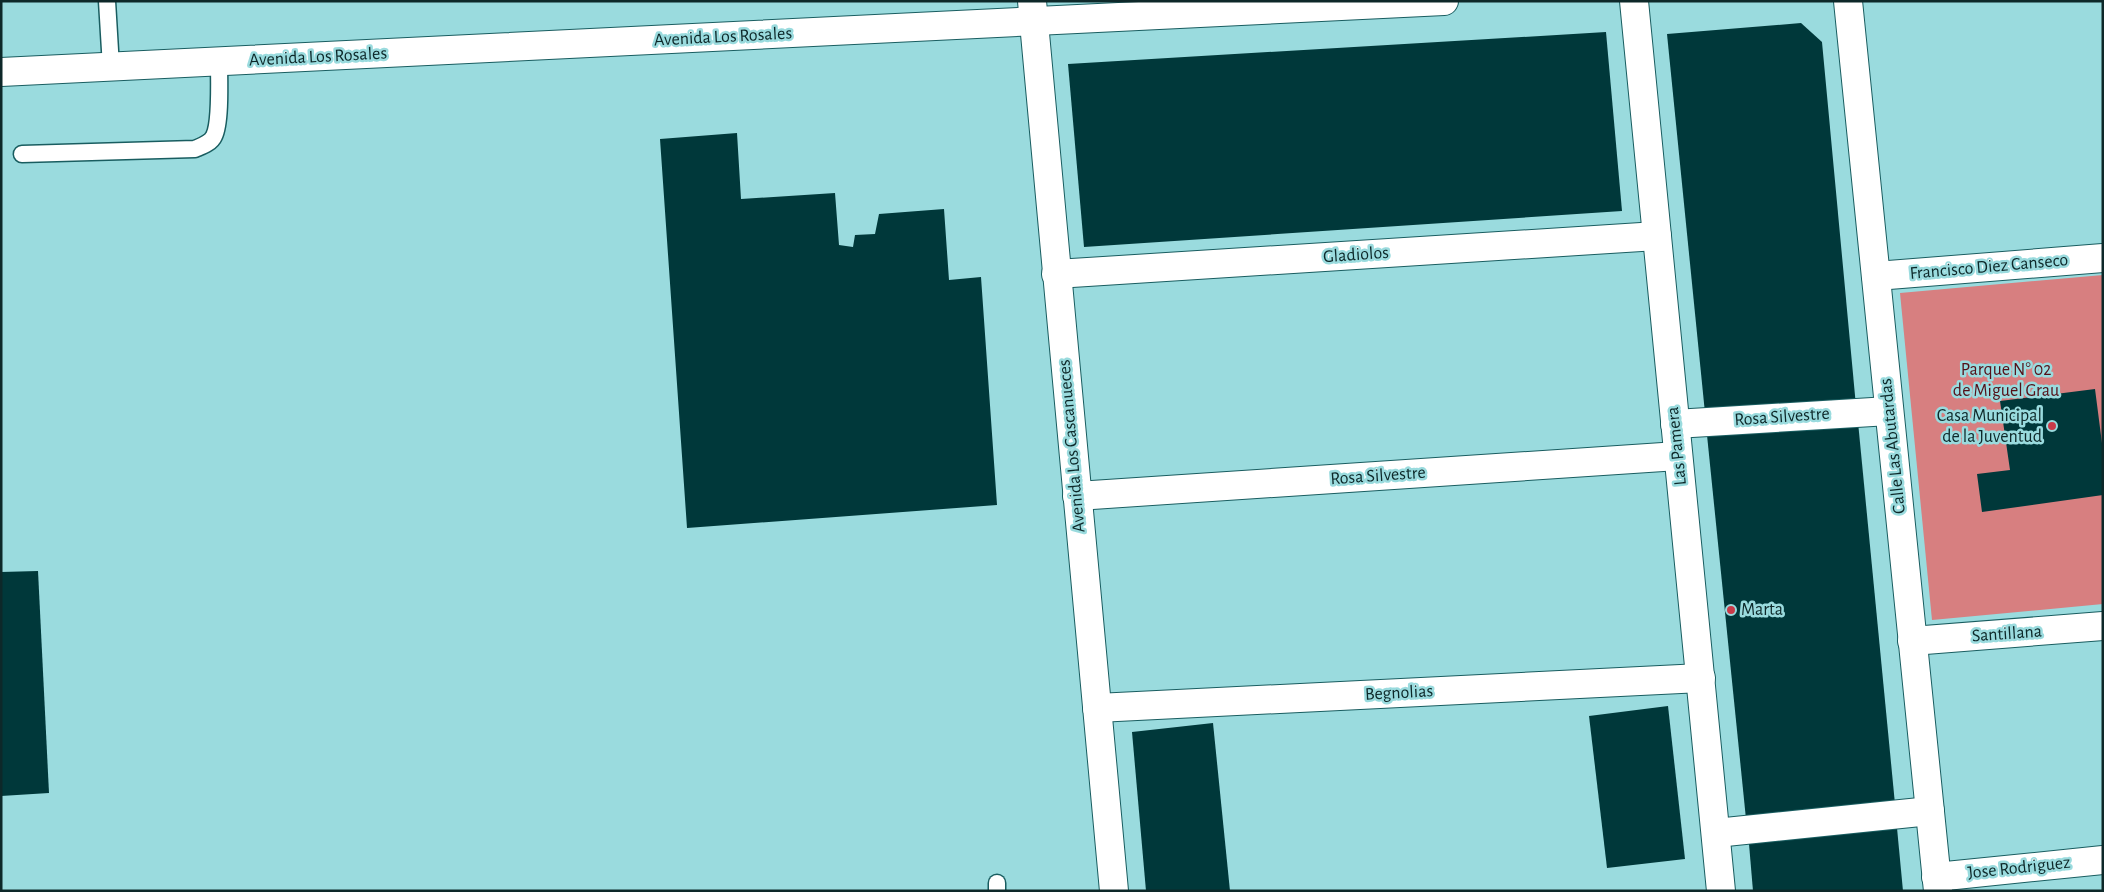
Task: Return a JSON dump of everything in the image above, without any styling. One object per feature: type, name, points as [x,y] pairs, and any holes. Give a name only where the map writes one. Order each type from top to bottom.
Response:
[{"type":"street","name":"Avenida Los Rosales","points":[[1,72],[219,62],[1033,12],[1444,1]]},
{"type":"street","name":"Las Pamera","points":[[1634,1],[1721,891]]},
{"type":"street","name":"Calle Las Abutardas","points":[[1848,1],[1937,884]]},
{"type":"street","name":"Avenida Los Cascanueces","points":[[1033,12],[1114,891]]},
{"type":"street","name":"Gladiolos","points":[[1056,274],[1657,236]]},
{"type":"street","name":"Francisco Diez Canseco","points":[[1876,276],[2103,258]]},
{"type":"street","name":"Rosa Silvestre","points":[[1675,424],[1890,411]]},
{"type":"street","name":"Rosa Silvestre","points":[[1077,496],[1678,456]]},
{"type":"street","name":"Santillana","points":[[1912,641],[2103,626]]},
{"type":"street","name":"Begnolias","points":[[1097,708],[1700,678]]},
{"type":"street","points":[[1716,833],[1930,811]]},
{"type":"street","name":"Jose Rodriguez","points":[[1937,884],[2103,860]]},
{"type":"lane","points":[[107,1],[111,67]]},
{"type":"lane","points":[[22,154],[195,149],[208,144],[215,136],[219,104],[219,62]]},
{"type":"green space","name":"Parque N° 02 de Miguel Grau","points":[[2103,275],[2103,604],[1932,620],[1900,293]]},
{"type":"building","points":[[1801,23],[1822,42],[1856,406],[1705,413],[1667,34]]},
{"type":"building","points":[[1606,32],[1622,211],[1084,247],[1068,64]]},
{"type":"building","points":[[737,133],[741,199],[835,193],[839,245],[853,247],[855,235],[875,234],[879,214],[944,209],[949,280],[981,277],[997,505],[687,528],[660,139]]},
{"type":"building","name":"Casa Municipal de la Juventud","points":[[2095,389],[2103,451],[2103,495],[1982,512],[1977,474],[2010,470],[2000,401]]},
{"type":"building","points":[[1858,422],[1895,804],[1746,819],[1707,435]]},
{"type":"building","points":[[38,571],[49,793],[1,796],[1,572]]},
{"type":"building","points":[[1668,706],[1685,859],[1607,868],[1589,716]]},
{"type":"building","points":[[1213,723],[1230,891],[1146,891],[1132,732]]},
{"type":"building","points":[[1897,828],[1903,891],[1753,891],[1749,844]]},
{"type":"place","name":"Casa Municipal de la Juventud","points":[[2052,426]]},
{"type":"place","name":"Marta","points":[[1731,610]]}]
